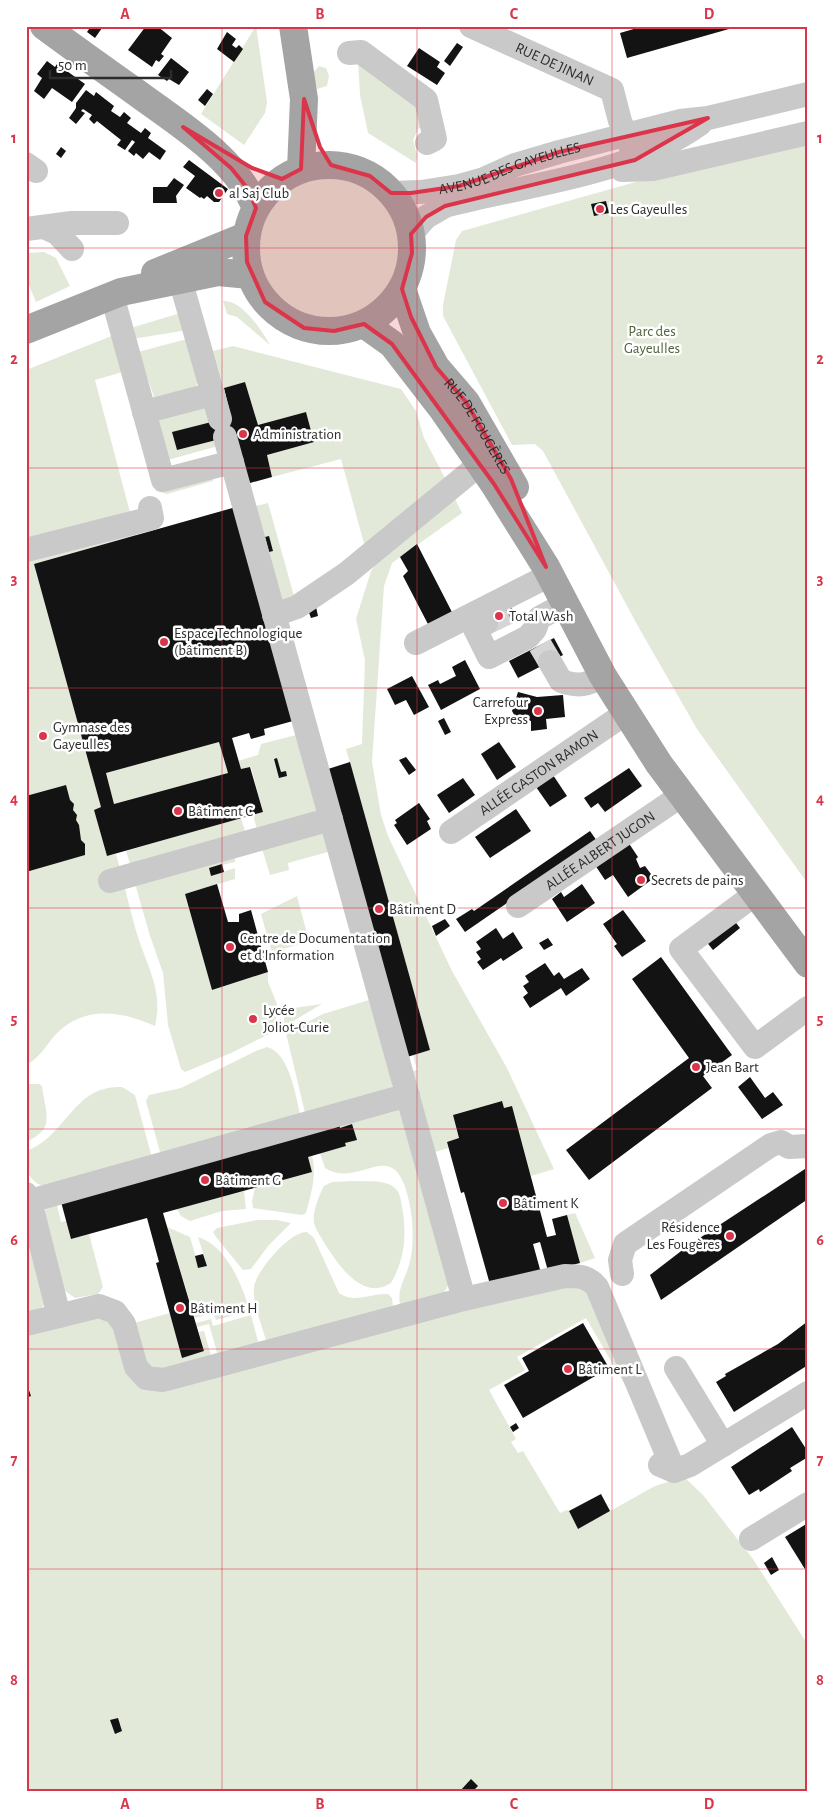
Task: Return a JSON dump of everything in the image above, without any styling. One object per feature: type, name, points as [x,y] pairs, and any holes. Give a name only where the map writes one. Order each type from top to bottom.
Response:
[{"type":"main road","points":[[44,26],[183,127],[231,168],[248,189],[256,208]]},
{"type":"main road","points":[[292,26],[304,99],[320,147],[331,165]]},
{"type":"main road","points":[[183,127],[252,168],[292,174],[331,165],[345,166],[370,176],[391,193],[403,212],[411,234],[410,262],[402,289],[392,303],[379,315],[364,324],[334,331],[319,331],[296,325],[277,313],[265,302],[250,275],[246,236],[256,208],[268,192],[292,174],[304,99]]},
{"type":"main road","points":[[26,330],[117,294],[178,273],[246,236]]},
{"type":"main road","points":[[178,273],[218,272],[250,275]]},
{"type":"main road","name":"RUE DE FOUGÈRES","points":[[402,289],[417,333],[436,368],[466,402],[511,479],[528,515],[548,571]]},
{"type":"main road","points":[[364,324],[392,344],[480,464],[548,571],[603,676],[626,713],[682,795],[808,964]]},
{"type":"street","name":"RUE DE JINAN","points":[[471,26],[612,90],[620,121],[627,135]]},
{"type":"street","points":[[350,53],[361,52],[426,100],[435,139],[427,143]]},
{"type":"street","name":"AVENUE DES GAYEULLES","points":[[391,193],[421,192],[459,186],[484,179],[515,165],[627,135],[808,94]]},
{"type":"street","name":"AVENUE DES GAYEULLES","points":[[411,234],[426,216],[445,206],[635,160],[685,134],[708,118]]},
{"type":"street","points":[[600,170],[653,169],[808,133]]},
{"type":"street","points":[[627,135],[635,160]]},
{"type":"street","points":[[35,228],[72,223],[117,223]]},
{"type":"street","points":[[35,228],[57,233],[72,249]]},
{"type":"street","points":[[178,273],[223,428],[464,1299]]},
{"type":"street","points":[[117,294],[144,412],[163,480],[232,462]]},
{"type":"street","points":[[144,412],[213,394]]},
{"type":"street","points":[[274,614],[297,607],[312,595],[346,574],[480,464]]},
{"type":"street","points":[[26,550],[152,518],[150,508]]},
{"type":"street","points":[[416,643],[548,571]]},
{"type":"street","points":[[541,639],[565,604]]},
{"type":"street","points":[[513,610],[519,607],[528,608],[561,681],[575,686],[589,684],[603,676]]},
{"type":"street","points":[[486,623],[475,629],[489,657],[528,637],[541,639]]},
{"type":"street","name":"ALLÉE GASTON RAMON","points":[[451,832],[626,713]]},
{"type":"street","name":"ALLÉE ALBERT JUGON","points":[[518,906],[682,795]]},
{"type":"street","points":[[110,881],[331,819]]},
{"type":"street","points":[[754,894],[681,949],[755,1048],[808,1008]]},
{"type":"street","points":[[59,1316],[28,1197],[408,1095]]},
{"type":"street","points":[[622,1274],[620,1260],[625,1244],[771,1145],[781,1142],[789,1147],[808,1146]]},
{"type":"street","points":[[26,1324],[99,1306],[116,1312],[124,1324],[136,1367],[146,1378],[164,1380],[464,1299],[565,1276],[580,1276],[590,1280],[599,1292],[682,1468]]},
{"type":"street","points":[[676,1368],[723,1445]]},
{"type":"street","points":[[652,1461],[682,1468],[807,1397]]},
{"type":"street","points":[[751,1539],[808,1504]]},
{"type":"highlighted area","points":[[304,99],[320,147],[331,165],[370,176],[391,193],[411,193],[459,186],[559,152],[708,118],[635,160],[445,206],[426,217],[411,234],[412,253],[402,289],[411,317],[436,367],[466,402],[511,479],[546,567],[494,484],[392,344],[364,324],[334,331],[304,328],[265,302],[247,262],[246,236],[256,208],[248,189],[231,168],[183,127],[252,168],[282,179],[301,169]]},
{"type":"green space","points":[[256,26],[267,102],[265,113],[244,145],[201,114]]},
{"type":"green space","points":[[358,60],[421,103],[425,125],[418,129],[413,140],[417,155],[416,163],[368,133],[360,95]]},
{"type":"green space","points":[[319,66],[326,68],[329,76],[327,86],[317,89],[313,73]]},
{"type":"green space","name":"Parc des Gayeulles","points":[[808,140],[808,884],[697,729],[639,628],[543,451],[535,444],[512,445],[443,316],[443,305],[456,240],[462,231],[685,168]]},
{"type":"green space","points":[[329,172],[358,178],[383,194],[399,219],[405,248],[399,277],[383,302],[358,318],[329,324],[300,318],[275,302],[259,277],[253,248],[259,219],[275,194],[300,178]]},
{"type":"green space","points":[[44,252],[56,258],[70,286],[36,302],[26,278],[26,253]]},
{"type":"green space","points":[[223,301],[237,305],[244,310],[262,331],[270,345],[237,317],[227,314]]},
{"type":"green space","points":[[180,314],[188,330],[132,339],[134,327]]},
{"type":"green space","points":[[114,335],[126,371],[95,380],[136,535],[101,807],[94,810],[107,856],[116,854],[136,929],[154,982],[157,1014],[155,1026],[116,1014],[91,1015],[79,1018],[56,1034],[39,1055],[26,1065],[26,370]]},
{"type":"green space","points":[[187,339],[198,381],[196,387],[154,397],[138,352]]},
{"type":"green space","points":[[233,346],[401,389],[416,411],[424,438],[445,478],[365,547],[341,459],[272,477],[267,455],[314,442],[306,412],[258,425],[245,382],[224,388],[213,351]]},
{"type":"green space","points":[[204,403],[211,422],[173,432],[177,450],[216,440],[218,446],[168,460],[158,418]]},
{"type":"green space","points":[[139,432],[158,484],[213,478],[213,481],[167,494],[156,491]]},
{"type":"green space","points":[[453,495],[462,513],[392,563],[384,586],[372,762],[381,815],[388,836],[452,971],[507,1068],[554,1169],[531,1176],[512,1106],[504,1108],[501,1101],[453,1115],[459,1138],[447,1142],[448,1148],[435,1152],[413,1071],[417,1070],[413,1055],[430,1050],[346,749],[362,744],[365,660],[356,619],[371,571],[382,555]]},
{"type":"green space","points":[[268,503],[294,596],[282,601],[256,506]]},
{"type":"green space","points":[[296,735],[318,810],[258,833],[253,815],[263,812],[251,767],[241,769],[238,761],[258,755],[261,744]]},
{"type":"green space","points":[[219,742],[228,773],[114,804],[106,773]]},
{"type":"green space","points":[[241,818],[246,835],[131,867],[126,851]]},
{"type":"green space","points":[[324,831],[328,852],[288,863],[289,870],[270,875],[261,845]]},
{"type":"green space","points":[[235,852],[235,862],[209,868],[211,876],[235,868],[235,879],[185,894],[212,990],[268,972],[268,982],[277,1004],[275,1031],[231,1053],[185,1072],[181,1069],[168,1025],[163,973],[134,880]]},
{"type":"green space","points":[[297,896],[309,941],[283,949],[274,960],[261,914]]},
{"type":"green space","points":[[369,1000],[394,1083],[391,1088],[306,1117],[286,1033],[323,1014]]},
{"type":"green space","points":[[322,1004],[288,1024],[284,1024],[284,1011],[287,1009]]},
{"type":"green space","points":[[267,1047],[275,1051],[287,1067],[301,1118],[161,1156],[146,1101],[149,1095],[181,1088]]},
{"type":"green space","points":[[26,1084],[39,1084],[42,1086],[47,1119],[42,1131],[36,1137],[26,1142]]},
{"type":"green space","points":[[122,1087],[135,1095],[152,1158],[42,1186],[33,1180],[28,1172],[26,1151],[40,1144],[51,1135],[80,1103],[92,1094],[105,1089]]},
{"type":"green space","points":[[400,1108],[451,1281],[443,1294],[400,1305],[400,1289],[411,1259],[413,1232],[405,1186],[397,1172],[387,1166],[377,1166],[352,1173],[339,1173],[325,1168],[320,1153],[346,1146],[345,1143],[356,1140],[352,1124],[340,1128],[338,1121]]},
{"type":"green space","points":[[312,1156],[314,1177],[306,1213],[302,1215],[253,1208],[252,1201],[255,1188],[312,1172],[308,1157]]},
{"type":"green space","points":[[332,1182],[386,1183],[395,1188],[400,1197],[404,1217],[402,1256],[391,1283],[380,1288],[370,1288],[352,1278],[330,1252],[314,1223],[315,1209],[324,1186]]},
{"type":"green space","points":[[244,1191],[246,1209],[222,1211],[190,1221],[181,1216],[177,1209]]},
{"type":"green space","points":[[56,1201],[61,1222],[66,1221],[89,1234],[103,1287],[98,1294],[75,1298],[64,1290],[43,1214],[47,1207]]},
{"type":"green space","points":[[26,1207],[46,1302],[40,1310],[26,1317]]},
{"type":"green space","points":[[575,1213],[595,1258],[580,1263],[567,1215]]},
{"type":"green space","points":[[257,1220],[277,1220],[291,1223],[268,1246],[251,1269],[243,1270],[213,1232],[217,1228]]},
{"type":"green space","points":[[167,1227],[190,1237],[199,1268],[207,1266],[198,1237],[217,1249],[238,1279],[250,1311],[216,1320],[213,1313],[195,1318]]},
{"type":"green space","points":[[307,1232],[314,1238],[339,1293],[350,1298],[388,1294],[392,1298],[393,1307],[266,1341],[254,1300],[256,1280],[267,1262],[283,1245],[300,1233]]},
{"type":"green space","points":[[566,1281],[591,1288],[632,1397],[586,1318],[517,1357],[525,1370],[489,1390],[516,1439],[511,1442],[518,1453],[523,1451],[560,1513],[569,1511],[578,1529],[655,1486],[684,1477],[703,1495],[753,1559],[808,1645],[808,1791],[26,1791],[26,1398],[31,1396],[26,1378],[26,1333],[108,1316],[136,1381]]},
{"type":"green space","points":[[170,1313],[182,1357],[204,1351],[199,1332],[204,1331],[212,1359],[150,1372],[130,1324]]},
{"type":"green space","points":[[251,1315],[259,1345],[218,1356],[209,1324],[197,1327],[196,1323],[211,1319],[213,1326]]},
{"type":"building","points":[[91,26],[102,28],[95,38],[87,32]]},
{"type":"building","points":[[146,26],[157,26],[172,38],[161,54],[164,56],[159,62],[156,60],[152,67],[128,50]]},
{"type":"building","points":[[644,26],[736,27],[627,58],[620,33]]},
{"type":"building","points":[[227,32],[236,39],[232,45],[236,48],[239,45],[243,49],[234,62],[217,49]]},
{"type":"building","points":[[457,43],[463,47],[450,66],[444,61]]},
{"type":"building","points":[[419,48],[440,62],[437,67],[445,73],[437,85],[407,66]]},
{"type":"building","points":[[171,58],[189,72],[179,85],[169,79],[167,81],[158,75]]},
{"type":"building","points":[[47,61],[55,67],[57,64],[85,84],[72,102],[52,88],[44,99],[34,91],[42,78],[37,74]]},
{"type":"building","points":[[207,89],[213,94],[205,106],[198,100]]},
{"type":"building","points":[[86,90],[94,96],[96,92],[114,106],[111,111],[120,117],[124,112],[131,118],[127,123],[141,133],[145,128],[151,133],[148,138],[166,151],[160,160],[149,152],[143,159],[136,153],[134,156],[128,151],[135,142],[132,140],[125,150],[117,145],[121,140],[97,121],[94,124],[89,119],[92,115],[83,109],[81,111],[85,113],[76,124],[69,118],[76,108],[76,103]]},
{"type":"building","points":[[61,147],[66,151],[61,158],[56,154]]},
{"type":"building","points":[[189,160],[228,189],[219,202],[214,202],[207,196],[204,199],[200,198],[186,188],[195,176],[183,167]]},
{"type":"building","points":[[174,178],[184,185],[176,196],[177,203],[153,203],[153,187],[167,187]]},
{"type":"building","name":"Les Gayeulles","points":[[606,201],[609,213],[594,216],[591,204]]},
{"type":"building","name":"Administration","points":[[245,382],[258,425],[306,412],[314,442],[267,455],[272,477],[250,483],[232,436],[177,450],[172,432],[231,417],[224,388]]},
{"type":"building","name":"Espace Technologique (bâtiment B)","points":[[236,507],[293,721],[264,729],[265,735],[251,739],[249,733],[232,738],[241,769],[250,767],[263,812],[107,856],[94,810],[101,807],[34,564]],"holes":[[[219,742],[228,773],[114,804],[106,773]]]},
{"type":"building","points":[[269,536],[273,551],[269,552],[265,537]]},
{"type":"building","points":[[417,544],[454,616],[430,628],[403,576],[408,571],[400,557]]},
{"type":"building","name":"Total Wash","points":[[510,604],[515,615],[489,628],[483,617]]},
{"type":"building","points":[[316,607],[318,616],[311,618],[308,610]]},
{"type":"building","points":[[554,638],[563,655],[518,678],[509,661]]},
{"type":"building","points":[[465,660],[480,689],[441,710],[428,685],[438,680],[440,684],[456,676],[452,667]]},
{"type":"building","points":[[412,676],[429,707],[414,715],[406,700],[395,705],[387,689]]},
{"type":"building","name":"Carrefour Express","points":[[518,692],[537,697],[563,695],[565,717],[546,719],[547,729],[531,731],[531,721],[516,718],[512,711]]},
{"type":"building","points":[[444,718],[451,732],[445,735],[438,721]]},
{"type":"building","points":[[499,742],[516,767],[497,780],[481,754]]},
{"type":"building","points":[[406,757],[416,770],[409,775],[399,760]]},
{"type":"building","points":[[277,758],[281,772],[286,771],[287,776],[279,778],[274,759]]},
{"type":"building","name":"Bâtiment D","points":[[350,762],[430,1050],[407,1057],[328,769]]},
{"type":"building","points":[[629,768],[642,786],[605,812],[598,803],[591,808],[584,798]]},
{"type":"building","points":[[553,775],[567,796],[550,807],[536,787]]},
{"type":"building","points":[[463,778],[475,795],[449,813],[437,795]]},
{"type":"building","points":[[66,785],[70,800],[74,804],[73,810],[77,815],[76,820],[79,825],[81,840],[85,844],[85,855],[26,872],[26,796]]},
{"type":"building","points":[[419,803],[430,819],[427,821],[431,829],[407,845],[394,825],[397,823],[395,820]]},
{"type":"building","points":[[516,809],[531,831],[490,858],[475,837]]},
{"type":"building","points":[[590,831],[597,841],[465,932],[456,919],[472,909],[474,911]]},
{"type":"building","points":[[628,842],[638,857],[636,859],[640,868],[645,866],[654,878],[628,897],[613,875],[605,880],[595,865]]},
{"type":"building","points":[[222,864],[224,872],[211,876],[209,868]]},
{"type":"building","name":"Centre de Documentation et d'Information","points":[[217,884],[228,922],[239,922],[239,914],[251,910],[268,972],[212,990],[185,894]]},
{"type":"building","points":[[582,884],[595,903],[567,922],[552,899],[561,892],[564,897]]},
{"type":"building","points":[[623,910],[646,941],[622,957],[614,946],[617,944],[603,924]]},
{"type":"building","points":[[445,919],[450,926],[436,936],[432,926]]},
{"type":"building","points":[[733,919],[740,928],[713,950],[705,940]]},
{"type":"building","points":[[496,928],[503,939],[513,932],[523,948],[503,961],[501,958],[483,970],[477,962],[481,959],[476,952],[481,949],[476,942]]},
{"type":"building","points":[[548,938],[553,945],[544,950],[539,943]]},
{"type":"building","name":"Jean Bart","points":[[661,957],[732,1055],[703,1076],[712,1088],[589,1180],[566,1150],[689,1058],[632,979]]},
{"type":"building","points":[[545,963],[554,976],[559,972],[564,979],[582,968],[590,979],[566,996],[561,988],[530,1008],[523,997],[528,993],[523,986],[529,982],[525,976]]},
{"type":"building","points":[[750,1077],[765,1098],[773,1092],[783,1105],[762,1119],[738,1087]]},
{"type":"building","name":"Bâtiment K","points":[[502,1101],[504,1108],[512,1106],[547,1237],[556,1235],[552,1219],[567,1215],[580,1263],[548,1271],[540,1242],[533,1244],[541,1273],[491,1288],[464,1192],[461,1193],[447,1142],[459,1138],[453,1115]]},
{"type":"building","name":"Bâtiment G","points":[[338,1121],[340,1128],[352,1124],[357,1140],[345,1143],[346,1146],[308,1157],[312,1172],[163,1213],[204,1351],[182,1358],[156,1263],[159,1262],[147,1218],[71,1239],[60,1198]]},
{"type":"building","name":"Résidence Les Fougères","points":[[808,1167],[808,1199],[661,1300],[650,1275],[689,1245]]},
{"type":"building","points":[[203,1254],[207,1266],[198,1268],[195,1256]]},
{"type":"building","points":[[808,1321],[808,1365],[734,1412],[716,1382],[726,1376],[725,1374],[778,1344]]},
{"type":"building","name":"Bâtiment L","points":[[583,1323],[609,1368],[523,1418],[504,1385],[529,1371],[522,1358]]},
{"type":"building","points":[[26,1381],[31,1396],[26,1398]]},
{"type":"building","points":[[516,1423],[519,1428],[513,1432],[510,1427]]},
{"type":"building","points":[[792,1427],[808,1452],[808,1457],[790,1468],[792,1471],[760,1492],[759,1489],[749,1495],[731,1467]]},
{"type":"building","points":[[601,1494],[610,1511],[578,1529],[569,1511]]},
{"type":"building","points":[[808,1523],[808,1574],[785,1537]]},
{"type":"building","points":[[772,1557],[779,1570],[771,1575],[764,1563]]},
{"type":"building","points":[[118,1718],[122,1731],[115,1734],[110,1720]]},
{"type":"building","points":[[471,1779],[478,1786],[473,1791],[460,1791]]},
{"type":"tunnel","points":[[486,623],[513,610]]},
{"type":"tunnel","points":[[540,645],[550,662]]},
{"type":"place","name":"al Saj Club","points":[[219,193]]},
{"type":"place","name":"Les Gayeulles","points":[[600,209]]},
{"type":"place","name":"Administration","points":[[243,434]]},
{"type":"place","name":"Total Wash","points":[[499,616]]},
{"type":"place","name":"Espace Technologique (bâtiment B)","points":[[164,642]]},
{"type":"place","name":"Carrefour Express","points":[[538,711]]},
{"type":"place","name":"Gymnase des Gayeulles","points":[[43,736]]},
{"type":"place","name":"Bâtiment C","points":[[178,811]]},
{"type":"place","name":"Secrets de pains","points":[[641,880]]},
{"type":"place","name":"Bâtiment D","points":[[379,909]]},
{"type":"place","name":"Centre de Documentation et d'Information","points":[[230,947]]},
{"type":"place","name":"Lycée Joliot-Curie","points":[[253,1019]]},
{"type":"place","name":"Jean Bart","points":[[696,1067]]},
{"type":"place","name":"Bâtiment G","points":[[205,1180]]},
{"type":"place","name":"Bâtiment K","points":[[503,1203]]},
{"type":"place","name":"Résidence Les Fougères","points":[[730,1236]]},
{"type":"place","name":"Bâtiment H","points":[[180,1308]]},
{"type":"place","name":"Bâtiment L","points":[[568,1369]]}]
